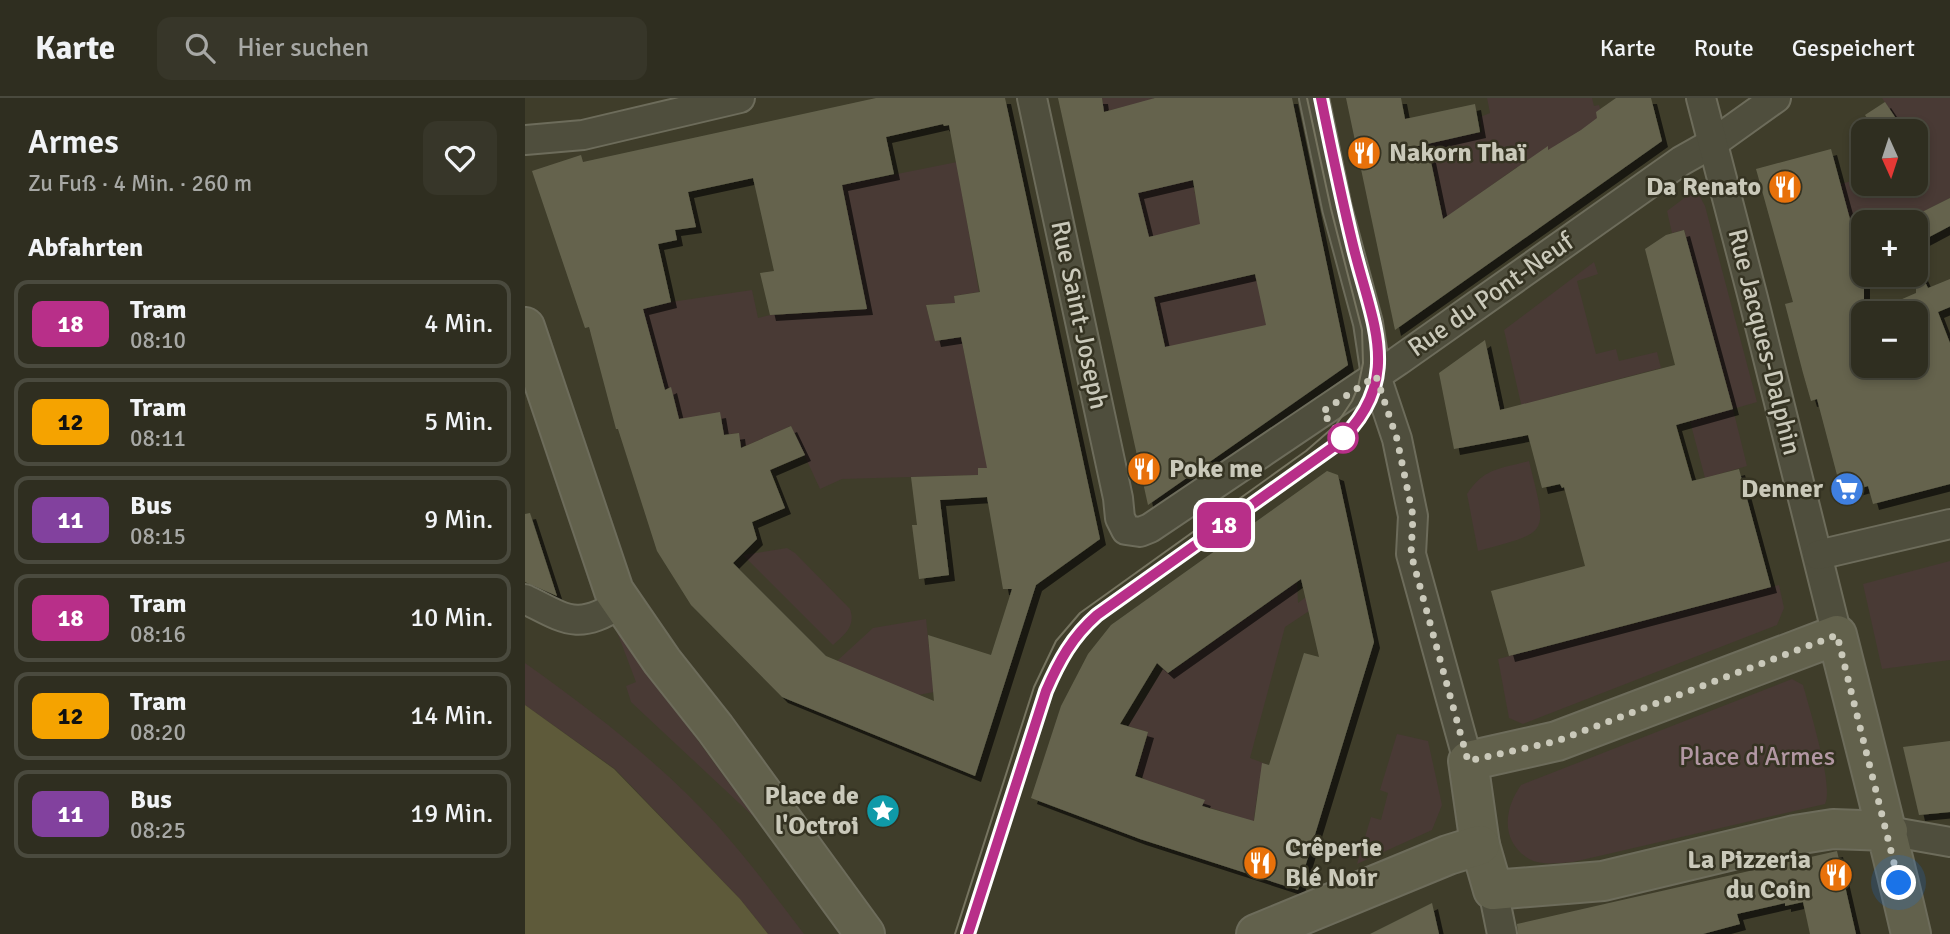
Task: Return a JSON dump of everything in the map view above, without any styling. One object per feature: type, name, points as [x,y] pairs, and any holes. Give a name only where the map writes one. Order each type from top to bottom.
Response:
[{"type":"street","points":[[525,140],[583,135],[740,98]]},
{"type":"street","name":"Rue Saint-Joseph","points":[[1032,98],[1118,498],[1120,519],[1126,530]]},
{"type":"street","points":[[1314,98],[1337,208],[1368,323],[1376,376],[1397,439],[1413,516],[1411,554],[1468,761],[1480,845],[1503,934]]},
{"type":"street","name":"Rue Jacques-Dalphin","points":[[1701,98],[1888,831],[1911,934]]},
{"type":"street","name":"Rue du Pont-Neuf","points":[[1126,530],[1140,532],[1150,528],[1376,376],[1671,168],[1713,143],[1776,98]]},
{"type":"street","points":[[525,327],[599,551],[621,603],[865,934]]},
{"type":"street","points":[[1818,555],[1950,524]]},
{"type":"street","points":[[525,599],[568,620],[599,617],[621,603]]},
{"type":"street","points":[[1468,761],[1557,741],[1837,635]]},
{"type":"street","points":[[1493,890],[1603,881],[1795,835],[1833,829],[1888,831],[1950,842]]},
{"type":"street","points":[[1255,934],[1480,845]]},
{"type":"green space","points":[[1102,98],[1153,98],[1156,111],[1192,180],[1214,282],[1255,275],[1274,343],[1165,348],[1136,220],[1144,218],[1138,193],[1140,103],[1098,113],[1096,104],[1103,103]]},
{"type":"green space","points":[[1487,98],[1592,98],[1594,106],[1599,105],[1601,112],[1598,119],[1522,172],[1517,167],[1471,200],[1428,261],[1440,204],[1430,155],[1416,157],[1414,146],[1482,132],[1480,117],[1490,113]]},
{"type":"green space","points":[[1882,98],[1950,98],[1950,198],[1926,210],[1851,210],[1851,223],[1840,184],[1851,181],[1851,196],[1929,196],[1929,119],[1896,119]]},
{"type":"green space","points":[[957,162],[979,292],[954,296],[955,303],[926,305],[935,341],[961,337],[988,468],[978,468],[978,475],[842,479],[820,489],[791,426],[741,448],[738,433],[711,437],[679,420],[671,388],[665,390],[643,310],[640,273],[652,307],[752,290],[758,318],[866,309],[842,185]]},
{"type":"green space","points":[[1691,193],[1699,195],[1705,206],[1757,402],[1733,409],[1747,466],[1705,478],[1690,421],[1732,408],[1684,230],[1672,233],[1667,211]]},
{"type":"green space","points":[[1594,262],[1598,274],[1577,281],[1596,354],[1616,349],[1619,361],[1657,352],[1661,368],[1539,400],[1522,408],[1504,330]]},
{"type":"green space","points":[[1529,461],[1539,503],[1538,526],[1520,539],[1478,551],[1467,494],[1486,474]]},
{"type":"green space","points":[[787,548],[850,609],[850,625],[833,645],[743,555]]},
{"type":"green space","points":[[1950,561],[1950,660],[1882,669],[1863,584]]},
{"type":"green space","points":[[1297,582],[1298,603],[1306,597],[1309,611],[1285,627],[1250,758],[1266,764],[1258,789],[1253,826],[1221,811],[1167,796],[1169,788],[1145,780],[1140,774],[1136,775],[1148,732],[1128,726],[1163,669],[1169,673]]},
{"type":"green space","points":[[1779,585],[1784,608],[1777,625],[1523,724],[1509,718],[1498,659]]},
{"type":"green space","points":[[926,619],[934,692],[918,695],[837,661],[873,628]]},
{"type":"green space","points":[[616,629],[754,817],[631,702],[626,686],[636,682]]},
{"type":"green space","points":[[525,663],[576,700],[673,780],[740,852],[804,934],[768,934],[740,899],[615,769],[525,705]]},
{"type":"green space","name":"Place d'Armes","points":[[1792,679],[1803,685],[1815,728],[1824,765],[1827,795],[1825,804],[1573,862],[1539,863],[1529,859],[1513,843],[1509,834],[1508,814],[1521,785]]},
{"type":"green space","points":[[1397,734],[1428,741],[1442,805],[1432,830],[1357,864],[1371,817],[1381,820],[1388,793],[1380,790]]},
{"type":"shaded area","points":[[525,705],[614,769],[740,899],[768,934],[525,934]]},
{"type":"building","points":[[876,98],[1005,98],[1100,539],[1036,585],[975,776],[782,697],[691,605],[657,551],[616,429],[589,327],[585,328],[532,171],[581,155],[583,162]],"holes":[[[943,124],[949,125],[980,292],[954,296],[955,303],[926,305],[935,341],[961,337],[987,468],[978,468],[978,475],[911,477],[917,525],[912,525],[919,579],[949,575],[940,500],[987,497],[1003,589],[1012,589],[991,655],[928,635],[934,701],[826,656],[733,563],[757,539],[752,522],[785,508],[770,470],[805,455],[791,426],[741,448],[739,433],[724,435],[720,412],[679,419],[671,387],[665,390],[643,309],[671,302],[658,244],[677,240],[675,230],[696,227],[688,192],[753,178],[774,271],[760,273],[770,315],[867,309],[842,185],[894,174],[886,137]]]},
{"type":"building","points":[[1058,98],[1102,98],[1104,112],[1155,98],[1292,98],[1348,365],[1148,505]],"holes":[[[1193,180],[1200,224],[1149,237],[1138,193]],[[1255,274],[1266,325],[1165,347],[1154,297]]]},
{"type":"building","points":[[1346,98],[1401,98],[1405,119],[1475,104],[1480,132],[1414,147],[1430,157],[1443,219],[1548,146],[1548,150],[1581,130],[1597,118],[1596,112],[1616,98],[1651,98],[1662,141],[1395,330]]},
{"type":"building","points":[[1885,102],[1896,119],[1868,119],[1865,115]]},
{"type":"building","points":[[1831,149],[1851,223],[1851,287],[1864,287],[1864,301],[1851,301],[1851,378],[1928,378],[1928,301],[1898,301],[1916,293],[1916,287],[1928,288],[1950,279],[1950,307],[1938,312],[1950,343],[1950,484],[1873,504],[1868,486],[1842,494],[1817,399],[1811,401],[1803,373],[1785,304],[1793,302],[1756,169]]},
{"type":"building","points":[[1950,198],[1950,226],[1928,238],[1926,210]]},
{"type":"building","points":[[1684,230],[1733,409],[1676,425],[1692,481],[1739,469],[1771,587],[1509,656],[1491,591],[1585,566],[1564,487],[1560,484],[1542,488],[1528,435],[1454,449],[1439,373],[1485,340],[1500,410],[1675,365],[1645,249],[1666,235]]},
{"type":"building","points":[[1327,471],[1338,475],[1374,642],[1298,890],[1140,839],[1031,798],[1061,706],[1088,654],[1111,625]],"holes":[[[1301,579],[1319,657],[1304,653],[1269,765],[1262,763],[1254,821],[1202,806],[1205,800],[1135,776],[1148,732],[1120,724],[1157,663],[1168,673]]]},
{"type":"building","points":[[530,513],[557,596],[525,582],[525,514]]},
{"type":"building","points":[[1950,741],[1950,812],[1919,815],[1903,747]]},
{"type":"building","points":[[1837,851],[1856,934],[1810,934],[1803,902],[1785,906],[1785,903],[1737,914],[1740,924],[1703,934],[1518,934],[1517,924]]},
{"type":"building","points":[[1432,903],[1439,934],[1370,934]]},
{"type":"tram line","points":[[955,934],[1034,687],[1056,641],[1080,613],[1306,451],[1336,425],[1358,387],[1363,363],[1362,330],[1331,209],[1307,98]]},
{"type":"tram line","points":[[968,934],[1046,691],[1073,641],[1097,615],[1333,447],[1356,423],[1370,399],[1377,375],[1375,326],[1349,227],[1321,98]]},
{"type":"tram line","name":"18","points":[[968,934],[1046,691],[1073,639],[1097,615],[1333,447],[1354,426],[1367,405],[1378,366],[1378,340],[1344,207],[1321,98]]},
{"type":"place","name":"Nakorn Thaï","points":[[1364,153]]},
{"type":"place","name":"Da Renato","points":[[1785,187]]},
{"type":"place","name":"Poke me","points":[[1144,469]]},
{"type":"place","name":"Denner","points":[[1847,489]]},
{"type":"place","name":"Place de l'Octroi","points":[[883,811]]},
{"type":"place","name":"Crêperie Blé Noir","points":[[1260,863]]},
{"type":"place","name":"La Pizzeria du Coin","points":[[1836,875]]},
{"type":"route","points":[[1343,438],[1322,412],[1376,376],[1390,411],[1413,516],[1411,554],[1468,761],[1557,741],[1837,635],[1899,883]]}]
